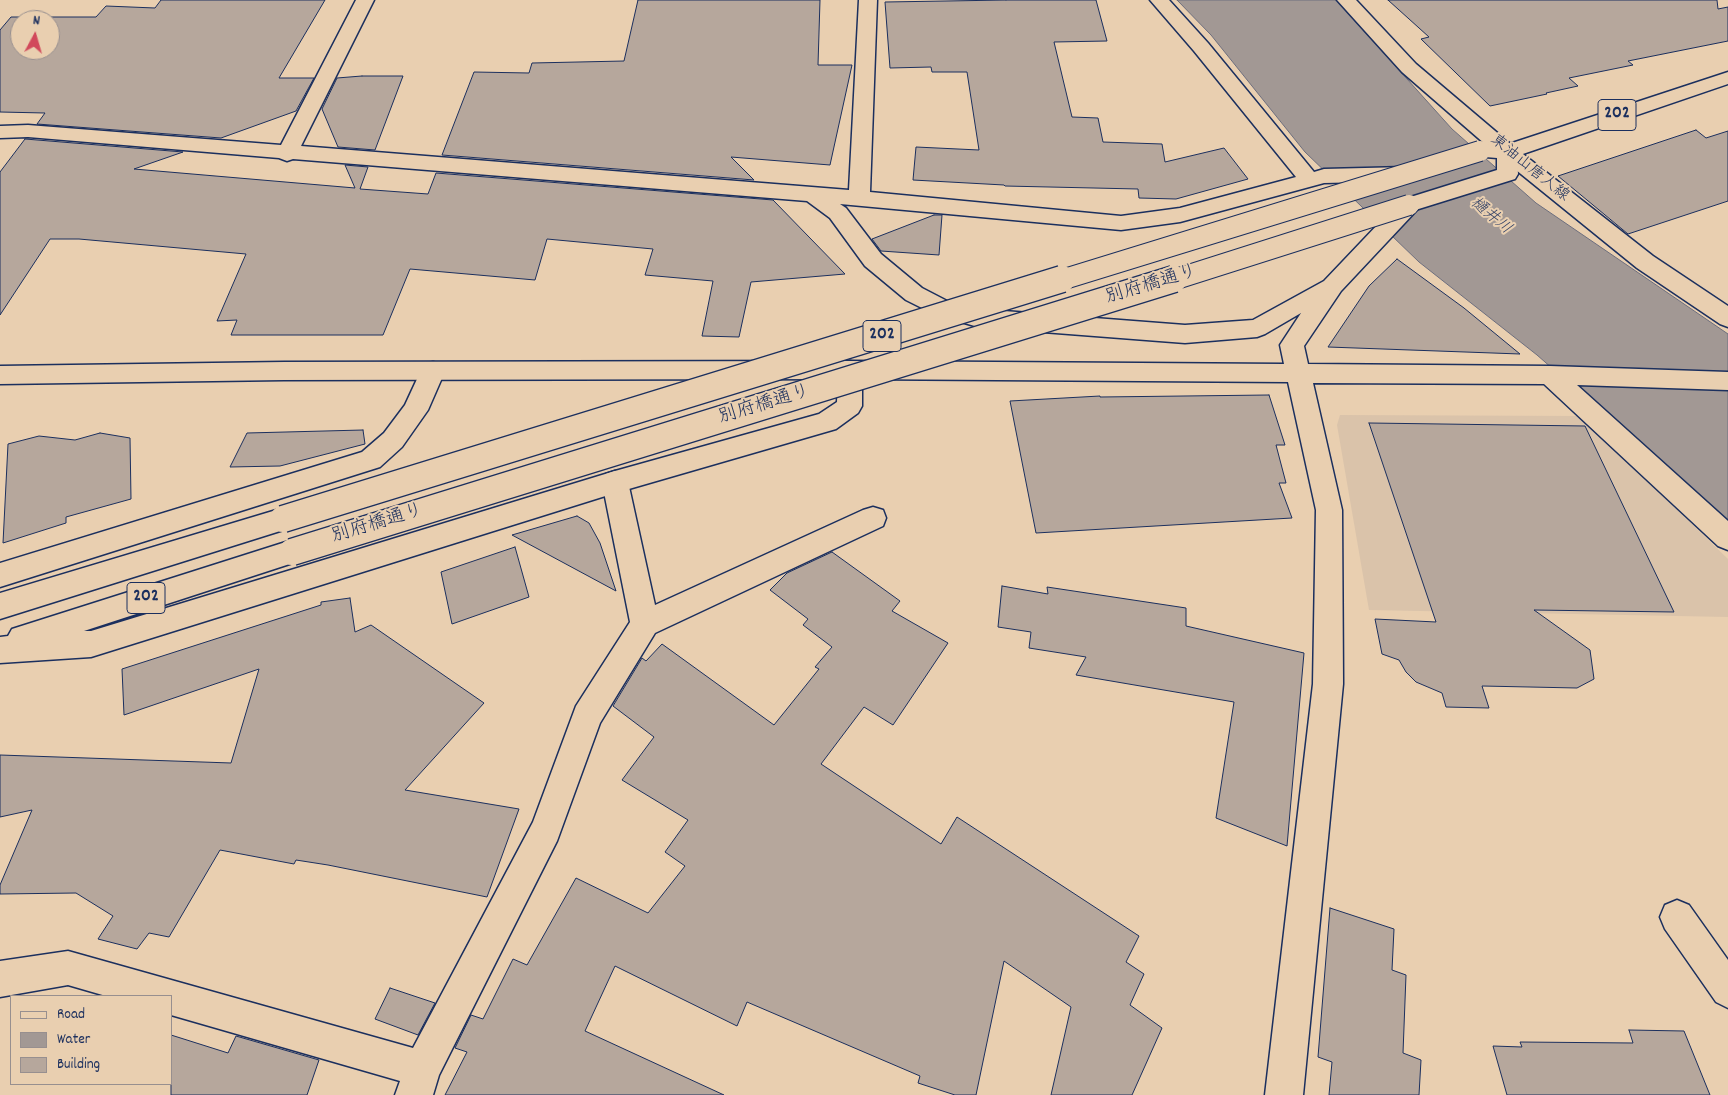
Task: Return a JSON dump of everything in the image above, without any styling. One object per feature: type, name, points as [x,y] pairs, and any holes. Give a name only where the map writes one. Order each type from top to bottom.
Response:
[{"type":"main road","points":[[287,154],[364,0]]},
{"type":"main road","points":[[859,199],[868,0]]},
{"type":"main road","points":[[1159,0],[1317,177]]},
{"type":"main road","name":"東油山唐人線","points":[[1346,0],[1409,68],[1507,152],[1645,262],[1728,318]]},
{"type":"main road","name":"別府橋通り","points":[[0,606],[1480,151],[1507,152],[1728,78]]},
{"type":"main road","points":[[0,132],[28,132],[287,154],[812,194],[1121,223],[1180,215],[1317,177],[1406,174]]},
{"type":"main road","name":"別府橋通り","points":[[0,645],[292,552],[1357,223],[1508,174],[1507,152]]},
{"type":"main road","points":[[812,194],[838,213],[873,260],[914,294],[942,308],[978,318],[1185,334],[1257,328],[1333,285]]},
{"type":"main road","points":[[1284,1095],[1328,684],[1329,510],[1292,345],[1333,285],[1377,236],[1409,205]]},
{"type":"main road","points":[[0,575],[371,460],[393,440],[415,410],[433,370]]},
{"type":"main road","points":[[0,375],[433,370],[850,370],[1553,376],[1728,380]]},
{"type":"main road","points":[[0,650],[91,644],[615,482],[827,422],[849,406],[850,370]]},
{"type":"main road","points":[[1553,376],[1728,538]]},
{"type":"main road","points":[[615,482],[645,624]]},
{"type":"main road","points":[[172,998],[418,1082],[546,830],[587,716],[645,624],[873,518]]},
{"type":"main road","points":[[1676,917],[1728,990]]},
{"type":"main road","points":[[0,979],[68,968],[163,995]]},
{"type":"shaded area","points":[[1340,415],[1580,416],[1728,559],[1728,617],[1369,610],[1337,425]]},
{"type":"water","name":"樋井川","points":[[1177,0],[1336,0],[1452,129],[1536,203],[1728,334],[1728,522],[1537,355],[1419,262],[1305,152],[1211,35]]},
{"type":"building","points":[[161,0],[325,0],[279,78],[314,78],[296,111],[221,138],[37,124],[45,113],[0,112],[0,30],[10,18],[10,60],[60,60],[60,17],[96,17],[106,6],[155,8]]},
{"type":"building","points":[[638,0],[820,0],[818,65],[852,65],[830,165],[731,157],[754,180],[442,155],[474,72],[529,73],[532,63],[624,61]]},
{"type":"building","points":[[1096,0],[1107,41],[1054,42],[1072,117],[1098,118],[1103,142],[1162,144],[1165,162],[1224,148],[1248,179],[1176,199],[1139,198],[1138,189],[1005,186],[913,180],[916,147],[979,150],[967,72],[932,72],[931,67],[890,68],[885,2]]},
{"type":"building","points":[[1388,0],[1717,0],[1718,9],[1728,7],[1728,41],[1628,61],[1633,65],[1569,78],[1578,86],[1490,106],[1421,39],[1429,37]]},
{"type":"building","points":[[403,76],[375,150],[338,147],[322,109],[337,78]]},
{"type":"building","points":[[1696,130],[1706,138],[1728,131],[1728,201],[1628,234],[1558,176]]},
{"type":"building","points":[[25,139],[183,152],[134,169],[355,188],[345,165],[368,167],[360,189],[428,194],[436,173],[773,200],[845,274],[751,282],[739,337],[702,336],[713,281],[645,275],[653,249],[547,239],[535,280],[410,269],[383,335],[231,335],[237,320],[217,321],[246,254],[79,239],[50,239],[0,315],[0,172]]},
{"type":"building","points":[[934,215],[942,215],[939,255],[881,251],[872,239]]},
{"type":"building","points":[[1397,259],[1464,308],[1520,354],[1328,347],[1369,286]]},
{"type":"building","points":[[1269,395],[1285,445],[1276,445],[1286,483],[1279,483],[1292,518],[1036,533],[1010,401],[1100,396]]},
{"type":"building","points":[[1369,423],[1585,426],[1674,612],[1534,610],[1590,650],[1594,679],[1577,688],[1482,686],[1489,708],[1446,707],[1442,693],[1416,682],[1406,672],[1399,660],[1382,654],[1375,619],[1436,622]]},
{"type":"building","points":[[363,430],[365,444],[280,466],[230,467],[247,433]]},
{"type":"building","points":[[100,433],[130,438],[131,499],[66,517],[66,523],[3,543],[8,444],[39,436],[75,440]]},
{"type":"building","points":[[577,516],[589,523],[600,543],[616,591],[512,535]]},
{"type":"building","points":[[515,547],[529,597],[452,624],[441,572]]},
{"type":"building","points":[[832,552],[900,601],[892,611],[948,643],[893,725],[864,707],[821,764],[941,844],[957,817],[1139,936],[1126,962],[1144,974],[1130,1005],[1162,1028],[1132,1095],[1051,1095],[1071,1007],[1004,961],[976,1095],[955,1095],[918,1083],[920,1076],[747,1002],[737,1026],[615,966],[585,1031],[724,1095],[445,1095],[467,1052],[455,1048],[471,1015],[483,1019],[513,959],[527,965],[576,878],[648,913],[685,866],[665,852],[688,820],[622,780],[654,737],[613,706],[642,658],[646,661],[662,644],[774,725],[819,669],[815,667],[832,647],[803,625],[808,619],[770,590],[787,573]]},
{"type":"building","points":[[1002,586],[1048,594],[1047,587],[1186,608],[1186,626],[1304,653],[1287,846],[1216,818],[1234,702],[1076,675],[1086,657],[1029,648],[1031,632],[998,627]]},
{"type":"building","points":[[350,598],[355,632],[371,625],[484,703],[405,790],[519,809],[487,897],[328,865],[296,860],[294,864],[220,850],[169,937],[149,933],[137,949],[98,939],[113,916],[76,893],[0,894],[0,885],[32,810],[0,817],[0,755],[231,763],[259,669],[124,715],[122,669],[321,605],[321,602]]},
{"type":"building","points":[[1330,908],[1394,929],[1392,970],[1406,975],[1403,1053],[1421,1060],[1419,1095],[1329,1095],[1332,1062],[1318,1057]]},
{"type":"building","points":[[390,988],[435,1003],[418,1035],[375,1019]]},
{"type":"building","points":[[1629,1030],[1684,1031],[1710,1095],[1507,1095],[1493,1046],[1522,1047],[1520,1042],[1633,1043]]},
{"type":"building","points":[[172,1035],[228,1053],[236,1036],[319,1060],[307,1095],[171,1095]]}]
